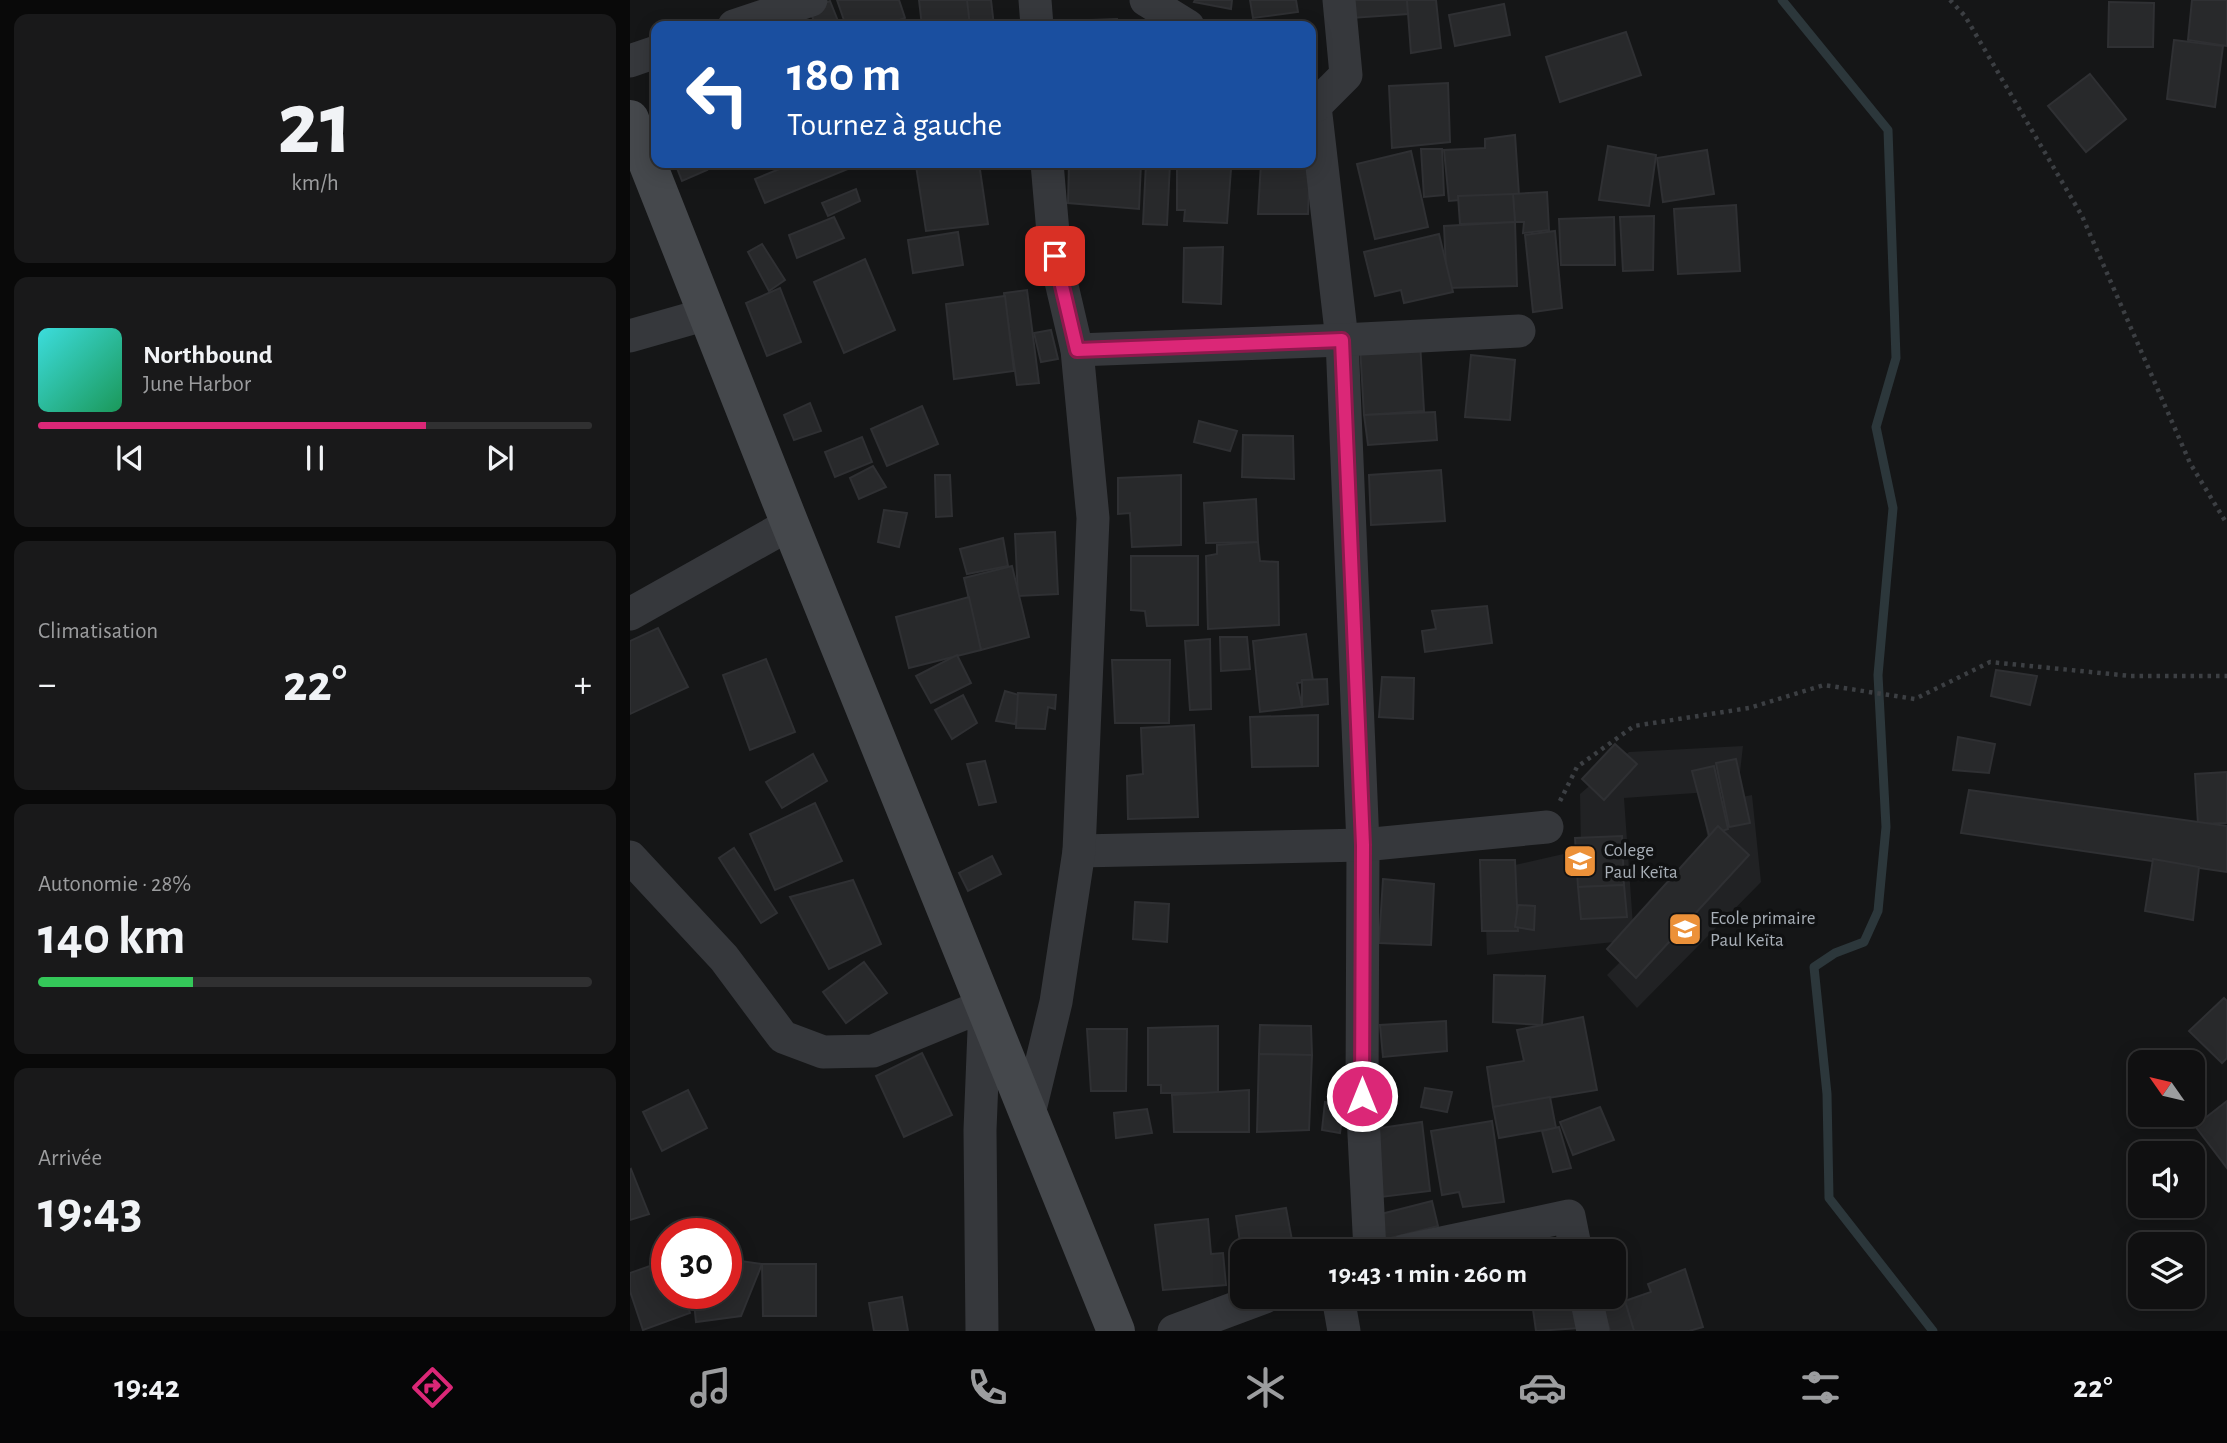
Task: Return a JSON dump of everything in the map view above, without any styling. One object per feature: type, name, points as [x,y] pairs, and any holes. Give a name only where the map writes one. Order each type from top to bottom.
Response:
[{"type":"main road","points":[[630,119],[790,524],[1116,1331]]},
{"type":"street","points":[[749,21],[811,0]]},
{"type":"street","points":[[1035,0],[1037,21]]},
{"type":"street","points":[[1146,0],[1180,21]]},
{"type":"street","points":[[1316,102],[1346,75],[1339,0]]},
{"type":"street","points":[[630,61],[651,54]]},
{"type":"street","points":[[1316,129],[1342,340],[1363,845],[1362,1096],[1369,1239]]},
{"type":"street","points":[[1029,1114],[1056,1002],[1079,851],[1093,519],[1077,350],[1055,256],[1047,168]]},
{"type":"street","points":[[630,336],[707,314]]},
{"type":"street","points":[[1077,350],[1519,331]]},
{"type":"street","points":[[630,614],[790,524]]},
{"type":"street","points":[[1079,851],[1363,845],[1547,827]]},
{"type":"street","points":[[630,857],[724,958],[783,1037],[823,1052],[873,1051],[985,1005],[980,1130],[982,1331]]},
{"type":"street","points":[[1461,1239],[1569,1216],[1574,1239]]},
{"type":"street","points":[[1174,1331],[1233,1309]]},
{"type":"street","points":[[1340,1309],[1344,1331]]},
{"type":"street","points":[[1588,1309],[1593,1331]]},
{"type":"path","points":[[1950,0],[1965,16],[2082,216],[2190,463],[2227,524]]},
{"type":"path","points":[[1547,827],[1577,767],[1634,726],[1749,708],[1824,685],[1915,699],[1990,662],[2131,676],[2227,676]]},
{"type":"shaded area","name":"Colege Paul Keïta","points":[[1743,746],[1738,790],[1624,798],[1634,940],[1487,955],[1484,872],[1581,850],[1580,794],[1629,752]]},
{"type":"shaded area","name":"Ecole primaire Paul Keïta","points":[[1752,795],[1761,882],[1637,1008],[1607,975],[1713,870],[1702,805]]},
{"type":"building","points":[[837,0],[899,0],[905,18],[897,21],[844,21]]},
{"type":"building","points":[[919,0],[968,0],[970,21],[921,21]]},
{"type":"building","points":[[967,0],[991,0],[993,21],[969,21]]},
{"type":"building","points":[[1232,0],[1231,9],[1194,2]]},
{"type":"building","points":[[1250,0],[1296,0],[1298,12],[1253,18]]},
{"type":"building","points":[[1349,0],[1407,0],[1408,14],[1351,18]]},
{"type":"building","points":[[1407,0],[1436,0],[1441,48],[1411,53]]},
{"type":"building","points":[[2192,0],[2227,0],[2227,46],[2188,40]]},
{"type":"building","points":[[830,1],[838,21],[814,21],[809,9]]},
{"type":"building","points":[[2109,2],[2154,3],[2153,47],[2108,47]]},
{"type":"building","points":[[1504,4],[1510,35],[1455,46],[1449,15]]},
{"type":"building","points":[[1117,19],[1117,21],[1062,21]]},
{"type":"building","points":[[1626,32],[1641,75],[1560,102],[1546,57]]},
{"type":"building","points":[[2174,40],[2223,46],[2215,107],[2167,99]]},
{"type":"building","points":[[2090,74],[2126,119],[2086,152],[2048,106]]},
{"type":"building","points":[[1448,83],[1450,142],[1392,148],[1389,86]]},
{"type":"building","points":[[1515,135],[1519,195],[1449,201],[1444,150],[1485,148],[1485,139]]},
{"type":"building","points":[[1608,146],[1656,155],[1649,206],[1599,200]]},
{"type":"building","points":[[1421,149],[1442,149],[1444,195],[1424,197]]},
{"type":"building","points":[[1707,150],[1714,194],[1663,202],[1657,158]]},
{"type":"building","points":[[1411,151],[1428,227],[1375,239],[1357,164]]},
{"type":"building","points":[[677,168],[707,170],[682,181]]},
{"type":"building","points":[[782,168],[848,169],[765,203],[755,179]]},
{"type":"building","points":[[916,168],[980,168],[988,224],[926,231]]},
{"type":"building","points":[[1069,168],[1141,168],[1139,209],[1068,203]]},
{"type":"building","points":[[1146,168],[1170,168],[1167,225],[1143,224]]},
{"type":"building","points":[[1177,168],[1231,169],[1227,223],[1184,221],[1185,210],[1177,210]]},
{"type":"building","points":[[1261,168],[1310,168],[1308,214],[1258,214]]},
{"type":"building","points":[[856,189],[860,201],[828,216],[822,203]]},
{"type":"building","points":[[1547,192],[1549,230],[1523,233],[1524,222],[1515,222],[1513,194]]},
{"type":"building","points":[[1513,194],[1515,222],[1460,224],[1458,196]]},
{"type":"building","points":[[1736,205],[1740,271],[1678,274],[1674,209]]},
{"type":"building","points":[[1654,216],[1653,270],[1623,271],[1620,217]]},
{"type":"building","points":[[834,217],[844,238],[797,258],[789,235]]},
{"type":"building","points":[[1614,217],[1615,265],[1561,265],[1559,219]]},
{"type":"building","points":[[1515,222],[1517,286],[1447,288],[1444,226]]},
{"type":"building","points":[[1555,231],[1562,308],[1533,312],[1525,235]]},
{"type":"building","points":[[958,232],[963,265],[913,273],[908,240]]},
{"type":"building","points":[[1439,234],[1453,292],[1404,303],[1401,290],[1375,296],[1364,252]]},
{"type":"building","points":[[762,244],[785,280],[769,291],[748,252]]},
{"type":"building","points":[[1223,247],[1221,304],[1183,302],[1184,248]]},
{"type":"building","points":[[865,259],[895,330],[844,353],[814,282]]},
{"type":"building","points":[[780,288],[801,342],[767,356],[746,303]]},
{"type":"building","points":[[1027,290],[1039,383],[1017,385],[1004,293]]},
{"type":"building","points":[[1005,296],[1014,371],[954,379],[946,304]]},
{"type":"building","points":[[1051,330],[1058,359],[1041,362],[1034,333]]},
{"type":"building","points":[[1420,342],[1424,411],[1364,415],[1360,346]]},
{"type":"building","points":[[1471,355],[1515,360],[1510,420],[1465,417]]},
{"type":"building","points":[[810,403],[821,431],[794,440],[784,415]]},
{"type":"building","points":[[922,406],[938,444],[887,466],[871,429]]},
{"type":"building","points":[[1435,412],[1437,440],[1368,445],[1364,415]]},
{"type":"building","points":[[1199,421],[1237,431],[1230,451],[1194,442]]},
{"type":"building","points":[[1243,435],[1293,436],[1294,479],[1242,477]]},
{"type":"building","points":[[862,437],[872,462],[835,477],[825,452]]},
{"type":"building","points":[[873,466],[886,487],[859,499],[850,478]]},
{"type":"building","points":[[1441,470],[1445,521],[1371,525],[1369,475]]},
{"type":"building","points":[[935,475],[950,475],[952,516],[936,517]]},
{"type":"building","points":[[1181,475],[1181,545],[1132,547],[1130,513],[1118,514],[1118,478]]},
{"type":"building","points":[[1256,499],[1258,542],[1206,543],[1204,503]]},
{"type":"building","points":[[884,510],[907,513],[899,547],[878,542]]},
{"type":"building","points":[[1055,532],[1058,594],[1018,596],[1015,534]]},
{"type":"building","points":[[1003,538],[1008,566],[967,574],[960,549]]},
{"type":"building","points":[[1258,542],[1260,561],[1278,562],[1279,625],[1208,629],[1206,556],[1217,554],[1217,545]]},
{"type":"building","points":[[1131,556],[1198,556],[1198,625],[1147,626],[1145,611],[1131,610]]},
{"type":"building","points":[[1012,566],[1029,637],[981,650],[964,578]]},
{"type":"building","points":[[969,597],[981,650],[909,668],[896,617]]},
{"type":"building","points":[[1487,606],[1492,643],[1425,652],[1422,631],[1436,629],[1432,611]]},
{"type":"building","points":[[658,628],[688,687],[630,714],[630,641]]},
{"type":"building","points":[[1306,634],[1313,681],[1297,683],[1302,707],[1260,712],[1253,641]]},
{"type":"building","points":[[1220,637],[1247,637],[1250,669],[1221,671]]},
{"type":"building","points":[[1210,639],[1211,709],[1190,710],[1185,641]]},
{"type":"building","points":[[957,655],[971,683],[931,703],[916,676]]},
{"type":"building","points":[[766,659],[795,732],[750,750],[723,675]]},
{"type":"building","points":[[1112,660],[1170,660],[1169,723],[1115,723]]},
{"type":"building","points":[[1996,670],[2037,676],[2030,705],[1991,696]]},
{"type":"building","points":[[1382,677],[1414,678],[1413,719],[1379,717]]},
{"type":"building","points":[[1327,679],[1328,704],[1302,707],[1302,680]]},
{"type":"building","points":[[1005,691],[1022,696],[1015,724],[996,721]]},
{"type":"building","points":[[1018,693],[1056,695],[1055,709],[1048,707],[1045,729],[1016,728]]},
{"type":"building","points":[[963,695],[977,723],[952,739],[935,710]]},
{"type":"building","points":[[1318,715],[1318,766],[1252,767],[1250,717]]},
{"type":"building","points":[[1194,725],[1198,817],[1128,819],[1127,776],[1143,774],[1141,728]]},
{"type":"building","points":[[1958,737],[1995,744],[1989,773],[1953,770]]},
{"type":"building","points":[[1615,744],[1637,764],[1604,800],[1582,779]]},
{"type":"building","points":[[813,754],[827,781],[782,808],[766,782]]},
{"type":"building","points":[[1736,759],[1750,823],[1729,827],[1716,763]]},
{"type":"building","points":[[985,761],[996,802],[979,805],[967,764]]},
{"type":"building","points":[[1714,766],[1728,829],[1709,835],[1692,771]]},
{"type":"building","points":[[2227,772],[2227,823],[2198,824],[2195,774]]},
{"type":"building","points":[[1969,790],[2227,826],[2227,872],[1961,833]]},
{"type":"building","points":[[815,803],[842,861],[775,890],[750,834]]},
{"type":"building","points":[[1718,826],[1749,855],[1636,978],[1607,949]]},
{"type":"building","points":[[1622,836],[1624,885],[1578,887],[1575,838]]},
{"type":"building","points":[[734,848],[777,913],[761,923],[719,858]]},
{"type":"building","points":[[992,856],[1001,874],[968,891],[959,873]]},
{"type":"building","points":[[2153,859],[2199,867],[2193,920],[2145,911]]},
{"type":"building","points":[[1480,860],[1515,860],[1518,931],[1482,931]]},
{"type":"building","points":[[1383,879],[1434,884],[1431,945],[1379,943]]},
{"type":"building","points":[[853,880],[881,944],[829,969],[790,897]]},
{"type":"building","points":[[1624,885],[1627,917],[1581,919],[1578,887]]},
{"type":"building","points":[[1135,902],[1169,904],[1167,942],[1133,939]]},
{"type":"building","points":[[1518,905],[1535,906],[1534,930],[1515,927]]},
{"type":"building","points":[[864,962],[887,993],[846,1023],[823,992]]},
{"type":"building","points":[[1494,975],[1545,976],[1542,1025],[1493,1022]]},
{"type":"building","points":[[2224,998],[2227,1001],[2227,1058],[2222,1063],[2189,1031]]},
{"type":"building","points":[[1583,1017],[1597,1090],[1493,1107],[1487,1067],[1524,1061],[1517,1030]]},
{"type":"building","points":[[1446,1021],[1447,1051],[1383,1057],[1380,1025]]},
{"type":"building","points":[[1260,1025],[1311,1026],[1312,1055],[1259,1054]]},
{"type":"building","points":[[1218,1026],[1218,1093],[1161,1093],[1161,1085],[1148,1085],[1148,1028]]},
{"type":"building","points":[[1087,1029],[1127,1029],[1126,1091],[1091,1091]]},
{"type":"building","points":[[922,1053],[952,1115],[904,1137],[876,1076]]},
{"type":"building","points":[[1259,1054],[1312,1055],[1309,1130],[1257,1132]]},
{"type":"building","points":[[1425,1088],[1452,1092],[1447,1112],[1421,1107]]},
{"type":"building","points":[[688,1090],[707,1128],[662,1151],[643,1112]]},
{"type":"building","points":[[1249,1090],[1249,1132],[1174,1132],[1172,1095]]},
{"type":"building","points":[[1550,1097],[1556,1128],[1499,1138],[1493,1107]]},
{"type":"building","points":[[2227,1101],[2227,1168],[2196,1127],[2205,1127],[2205,1118]]},
{"type":"building","points":[[1325,1102],[1344,1105],[1340,1133],[1322,1130]]},
{"type":"building","points":[[1600,1107],[1614,1140],[1573,1155],[1560,1122]]},
{"type":"building","points":[[1147,1109],[1152,1133],[1116,1138],[1114,1113]]},
{"type":"building","points":[[1492,1121],[1504,1202],[1463,1207],[1459,1192],[1442,1195],[1431,1131]]},
{"type":"building","points":[[1422,1122],[1430,1191],[1381,1197],[1373,1129]]},
{"type":"building","points":[[1559,1127],[1571,1168],[1553,1172],[1542,1131]]},
{"type":"building","points":[[630,1170],[649,1214],[630,1220]]},
{"type":"building","points":[[1432,1201],[1438,1226],[1383,1239],[1377,1215]]},
{"type":"building","points":[[1286,1208],[1292,1239],[1240,1239],[1236,1216]]},
{"type":"building","points":[[1208,1219],[1211,1254],[1223,1253],[1226,1285],[1163,1290],[1155,1225]]},
{"type":"building","points":[[1521,1234],[1523,1239],[1506,1239]]},
{"type":"building","points":[[742,1261],[762,1264],[741,1316],[696,1322],[695,1309],[742,1309]]},
{"type":"building","points":[[762,1264],[816,1264],[816,1316],[763,1316]]},
{"type":"building","points":[[651,1266],[651,1309],[689,1309],[690,1313],[643,1330],[630,1291],[630,1273]]},
{"type":"building","points":[[1685,1269],[1703,1327],[1689,1331],[1634,1331],[1626,1301],[1651,1292],[1648,1284]]},
{"type":"building","points":[[902,1297],[908,1331],[874,1331],[869,1303]]},
{"type":"building","points":[[1626,1304],[1634,1331],[1610,1331],[1604,1309],[1626,1309]]},
{"type":"building","points":[[1533,1309],[1577,1309],[1580,1328],[1536,1331]]},
{"type":"waterway","points":[[1782,0],[1888,130],[1896,358],[1876,427],[1893,508],[1878,675],[1886,827],[1878,911],[1864,942],[1835,953],[1814,967],[1827,1094],[1829,1198],[1933,1331]]},
{"type":"place","name":"Colege Paul Keïta","points":[[1580,861]]},
{"type":"place","name":"Ecole primaire Paul Keïta","points":[[1685,929]]},
{"type":"route","points":[[1055,256],[1077,350],[1342,340],[1363,845],[1362,1096]]}]
